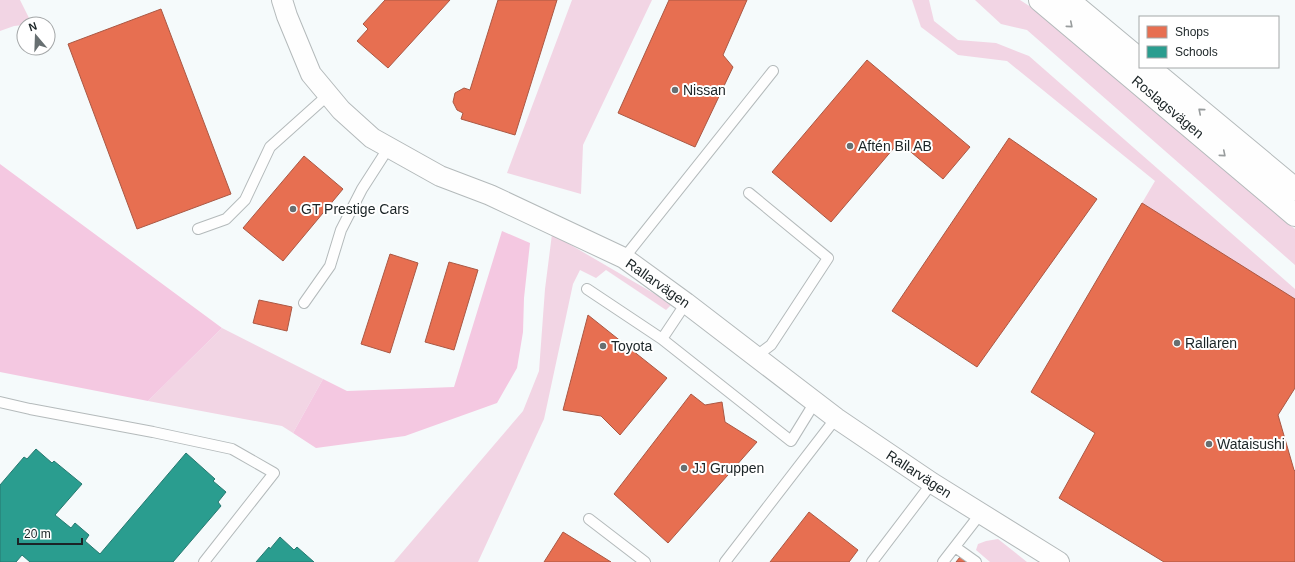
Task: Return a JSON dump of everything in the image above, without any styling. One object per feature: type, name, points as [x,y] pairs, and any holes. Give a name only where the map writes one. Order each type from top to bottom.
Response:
[{"type":"main road","name":"Roslagsvägen","points":[[1040,0],[1295,215]]},
{"type":"main road","name":"Roslagsvägen","points":[[1068,0],[1139,59]]},
{"type":"main road","name":"Roslagsvägen","points":[[1149,68],[1295,189]]},
{"type":"street","name":"Rallarvägen","points":[[282,0],[311,74],[341,110],[372,138],[440,176],[490,195],[624,258],[686,303],[836,418],[932,483],[1058,562]]},
{"type":"lane","points":[[624,258],[772,70]]},
{"type":"lane","points":[[198,229],[226,219],[245,200],[270,148],[328,95]]},
{"type":"lane","points":[[304,303],[330,266],[341,230],[362,189],[389,147]]},
{"type":"lane","points":[[750,193],[828,258],[771,345],[755,357]]},
{"type":"lane","points":[[587,290],[662,339],[791,441],[815,402]]},
{"type":"lane","points":[[662,339],[686,303]]},
{"type":"lane","points":[[0,412],[4,403],[232,449],[274,473],[204,562]]},
{"type":"lane","points":[[725,562],[836,418]]},
{"type":"lane","points":[[872,562],[932,483]]},
{"type":"lane","points":[[943,562],[981,513]]},
{"type":"lane","points":[[589,519],[645,562]]},
{"type":"lane","points":[[955,547],[976,562]]},
{"type":"shaded area","points":[[0,0],[20,0],[28,16],[16,16],[16,26],[0,31]]},
{"type":"shaded area","points":[[572,0],[652,0],[583,145],[581,194],[507,173]]},
{"type":"shaded area","points":[[912,0],[929,0],[934,21],[958,40],[996,43],[1029,56],[1295,289],[1295,299],[1142,203],[1155,181],[1007,61],[958,55],[921,27]]},
{"type":"shaded area","points":[[975,0],[1020,0],[1034,9],[1295,229],[1295,265],[1027,30],[1001,24]]},
{"type":"shaded area","points":[[0,164],[222,328],[148,401],[0,372]]},
{"type":"shaded area","points":[[502,231],[530,243],[524,298],[523,332],[517,368],[497,403],[405,436],[316,448],[293,433],[323,379],[347,391],[454,387]]},
{"type":"shaded area","points":[[552,234],[672,304],[666,310],[606,270],[596,278],[580,270],[573,284],[544,419],[478,562],[394,562],[523,411],[539,371],[545,289]]},
{"type":"shaded area","points":[[222,328],[323,379],[293,433],[282,426],[148,401]]},
{"type":"shaded area","points":[[998,539],[1027,562],[990,562],[976,550],[978,544]]},
{"type":"building: Shops","points":[[385,0],[450,0],[388,68],[357,41],[368,29],[363,24]]},
{"type":"building: Shops","points":[[498,0],[557,0],[515,135],[461,119],[463,113],[457,110],[453,102],[455,93],[464,88],[470,90]]},
{"type":"building: Shops","name":"Nissan","points":[[669,0],[747,0],[723,55],[733,67],[695,147],[618,113]]},
{"type":"building: Shops","points":[[161,9],[231,194],[137,229],[68,44]]},
{"type":"building: Shops","points":[[867,60],[970,147],[943,179],[899,142],[831,222],[772,172]]},
{"type":"building: Shops","points":[[1009,138],[1097,199],[977,367],[892,311]]},
{"type":"building: Shops","name":"GT Prestige Cars","points":[[304,156],[343,189],[283,261],[243,228]]},
{"type":"building: Shops","name":"Rallaren","points":[[1142,203],[1295,299],[1295,388],[1278,415],[1295,471],[1295,562],[1164,562],[1059,498],[1095,433],[1031,392]]},
{"type":"building: Shops","points":[[390,254],[418,263],[390,353],[361,344]]},
{"type":"building: Shops","points":[[449,262],[478,270],[454,350],[425,342]]},
{"type":"building: Shops","points":[[259,300],[292,307],[287,331],[253,323]]},
{"type":"building: Shops","name":"Toyota","points":[[588,315],[667,378],[620,435],[601,416],[563,410]]},
{"type":"building: Shops","name":"JJ Gruppen","points":[[691,394],[705,405],[722,402],[725,422],[757,442],[668,543],[614,494]]},
{"type":"building: Shops","points":[[809,512],[858,550],[849,562],[770,562]]},
{"type":"building: Shops","points":[[563,532],[611,562],[544,562]]},
{"type":"building: Shops","points":[[960,557],[966,562],[956,562]]},
{"type":"building: Schools","points":[[36,449],[52,463],[54,461],[82,484],[55,515],[71,528],[75,523],[89,535],[85,541],[100,554],[186,453],[215,479],[213,481],[226,492],[218,502],[221,506],[173,562],[30,562],[22,555],[16,562],[0,562],[0,485],[24,457],[27,459]]},
{"type":"building: Schools","points":[[280,537],[294,550],[297,547],[314,562],[256,562]]},
{"type":"place","name":"Nissan","points":[[675,90]]},
{"type":"place","name":"Aftén Bil AB","points":[[850,146]]},
{"type":"place","name":"GT Prestige Cars","points":[[293,209]]},
{"type":"place","name":"Rallaren","points":[[1177,343]]},
{"type":"place","name":"Toyota","points":[[603,346]]},
{"type":"place","name":"Wataisushi","points":[[1209,444]]},
{"type":"place","name":"JJ Gruppen","points":[[684,468]]}]
